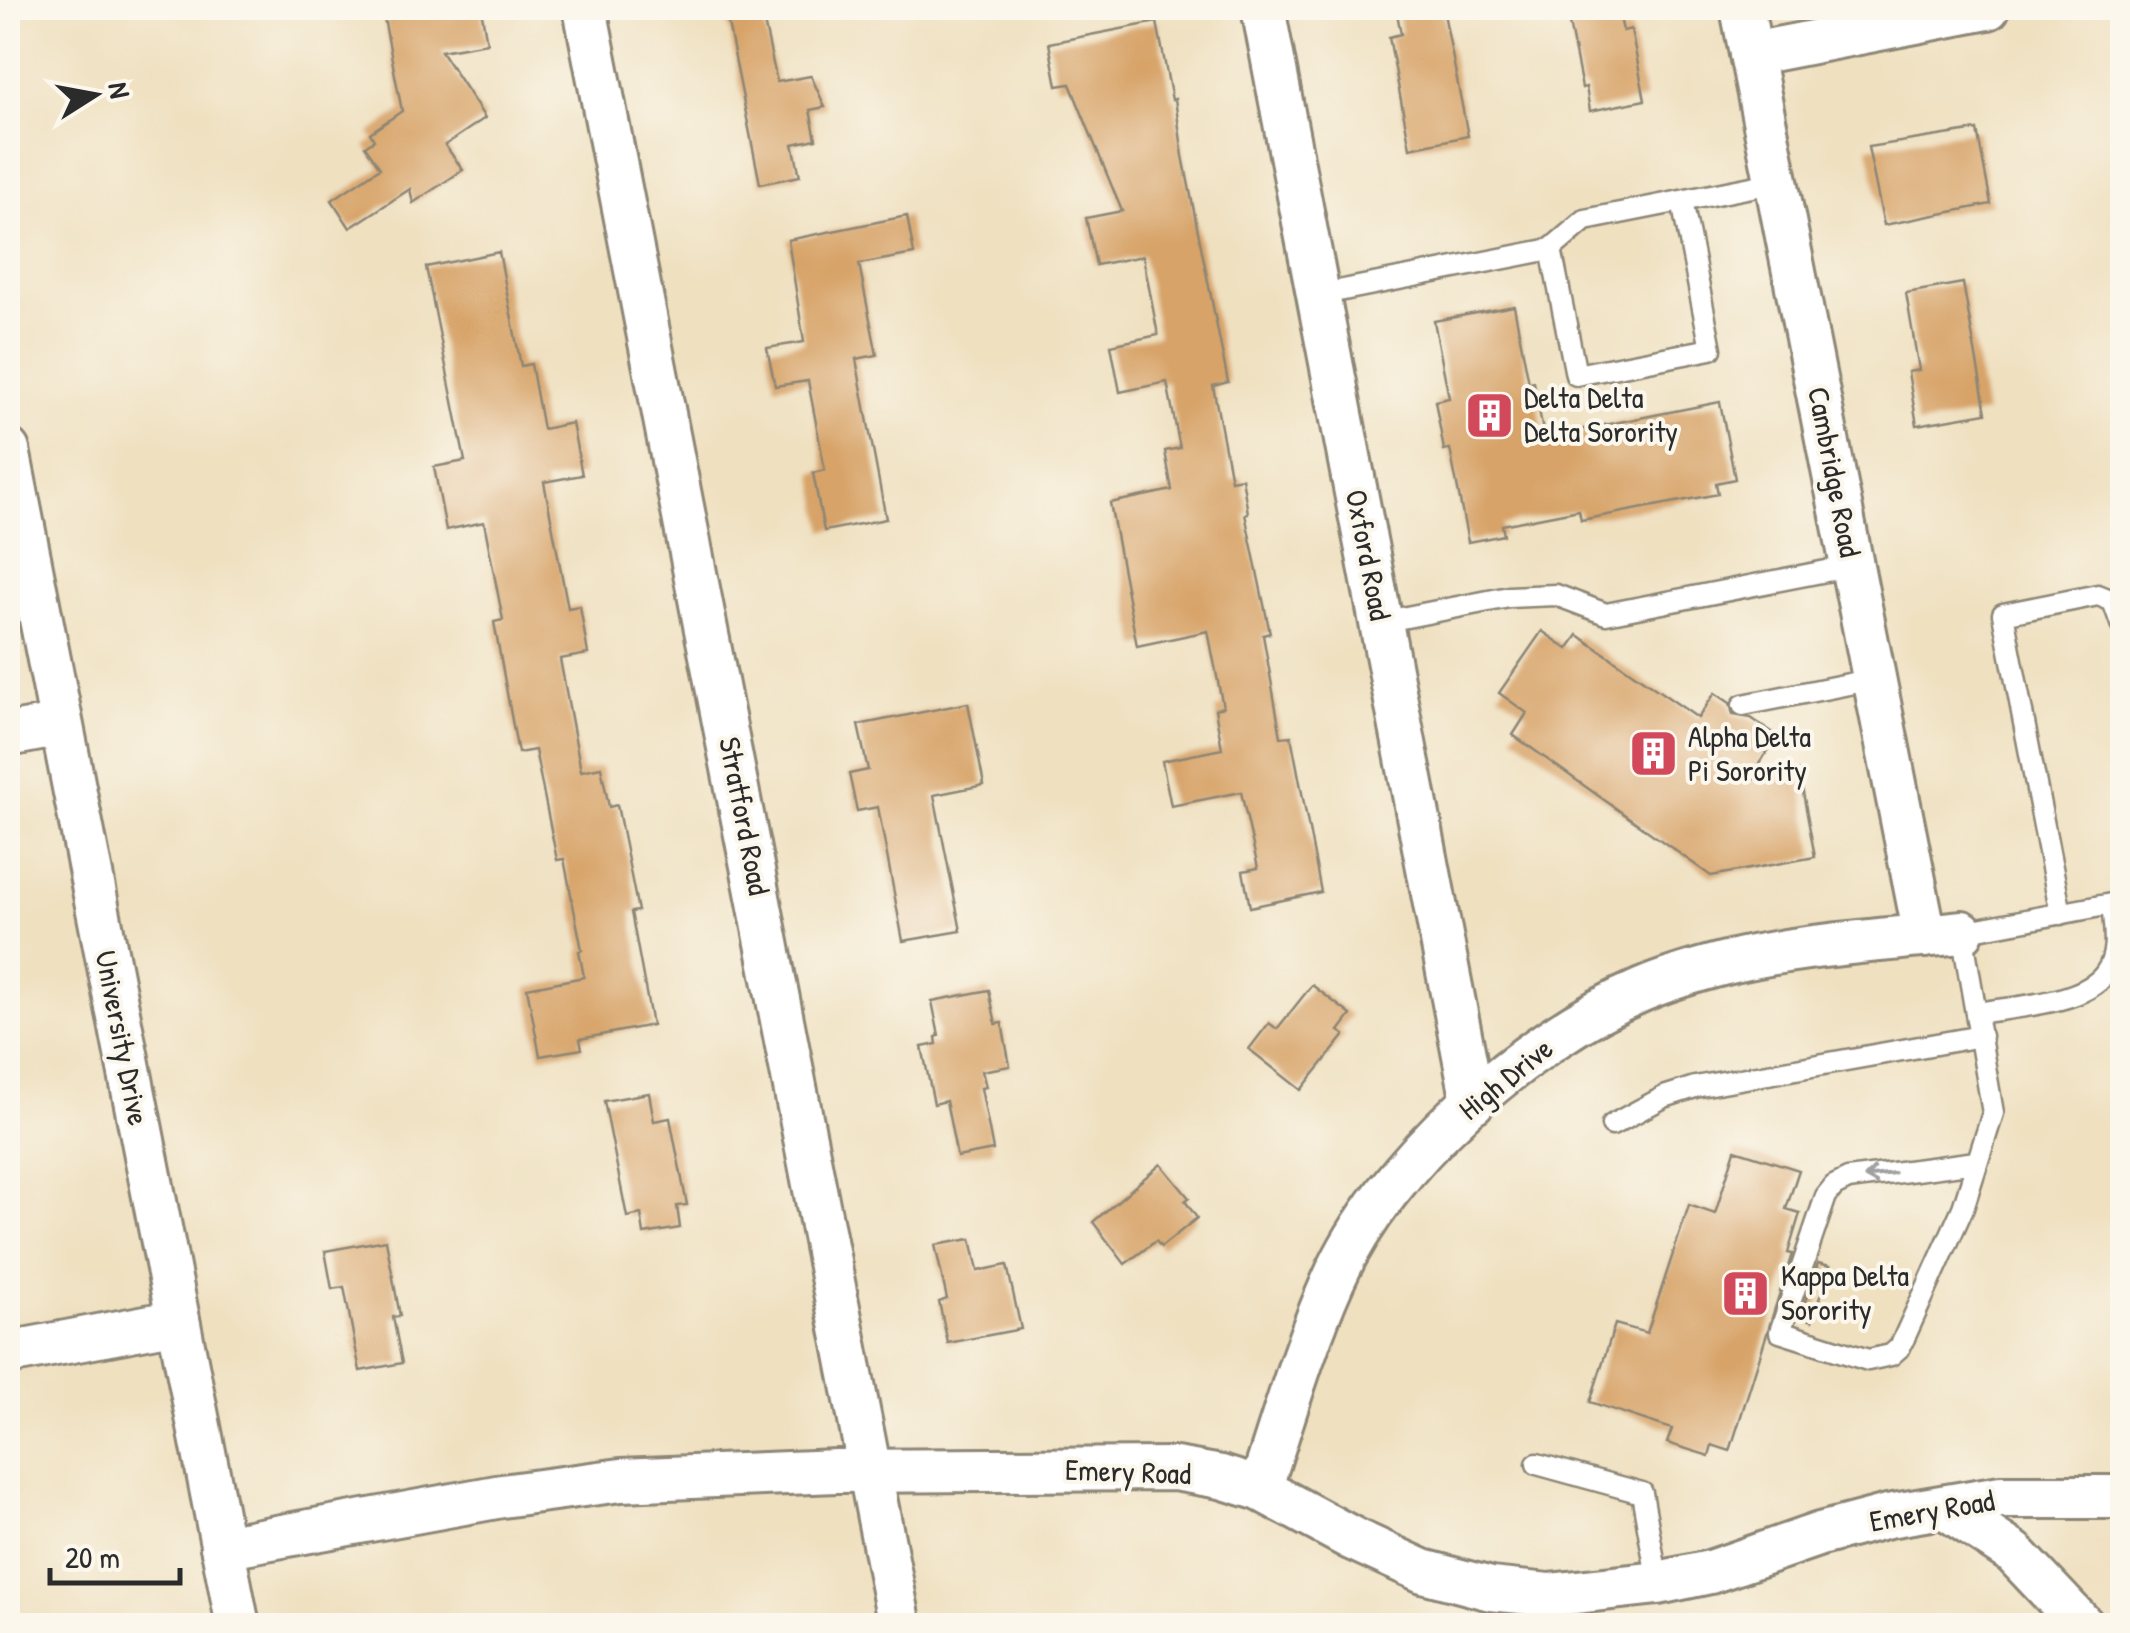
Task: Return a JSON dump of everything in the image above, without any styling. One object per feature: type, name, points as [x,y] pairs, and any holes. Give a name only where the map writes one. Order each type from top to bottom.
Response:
[{"type":"street","name":"Stratford Road","points":[[585,8],[900,1626]]},
{"type":"street","name":"Oxford Road","points":[[1263,8],[1473,1102]]},
{"type":"street","name":"Cambridge Road","points":[[1742,8],[1874,679],[1944,934]]},
{"type":"street","points":[[1752,54],[1988,8]]},
{"type":"street","name":"University Drive","points":[[8,450],[238,1626]]},
{"type":"street","points":[[8,735],[61,725]]},
{"type":"street","name":"High Drive","points":[[1260,1489],[1334,1279],[1375,1210],[1430,1142],[1473,1102],[1535,1052],[1641,990],[1725,963],[1774,953],[1944,934]]},
{"type":"street","points":[[8,1353],[178,1321]]},
{"type":"street","name":"Emery Road","points":[[222,1548],[502,1496],[621,1480],[726,1473],[1175,1468],[1260,1489],[1422,1571],[1490,1589],[1550,1595],[1658,1583],[1710,1572],[1820,1534],[1888,1516],[2001,1497],[2122,1498]]},
{"type":"street","points":[[1946,1508],[2014,1552],[2083,1626]]},
{"type":"lane","points":[[1318,295],[1551,249],[1585,220],[1777,182]]},
{"type":"lane","points":[[1551,249],[1576,376],[1712,348],[1682,201]]},
{"type":"lane","points":[[1381,622],[1509,597],[1556,596],[1606,614],[1852,566]]},
{"type":"lane","points":[[2061,914],[2003,614],[2098,595],[2114,601],[2122,626]]},
{"type":"lane","points":[[1742,705],[1874,679]]},
{"type":"lane","points":[[1976,1162],[1848,1180],[1834,1186],[1826,1196],[1780,1332],[1868,1360],[1891,1355],[1900,1347],[1964,1208],[1993,1114],[1978,1013],[1944,934],[2117,903],[2113,955],[2105,974],[2096,982],[2063,999],[1978,1013]]},
{"type":"lane","points":[[1612,1125],[1695,1087],[1981,1036]]},
{"type":"lane","points":[[1537,1464],[1642,1493],[1658,1583]]},
{"type":"building","points":[[382,8],[481,8],[487,43],[441,51],[485,118],[445,145],[463,170],[413,203],[410,189],[350,228],[332,200],[380,168],[365,146],[374,140],[370,133],[402,111]]},
{"type":"building","points":[[725,8],[761,8],[777,82],[811,76],[825,107],[810,110],[816,139],[793,144],[800,176],[760,184]]},
{"type":"building","points":[[1396,8],[1443,8],[1468,136],[1410,148],[1389,37],[1401,34]]},
{"type":"building","points":[[1566,8],[1618,8],[1623,31],[1631,29],[1645,100],[1590,111]]},
{"type":"building","points":[[1157,22],[1228,382],[1213,386],[1231,480],[1242,478],[1248,513],[1245,514],[1270,633],[1263,635],[1281,737],[1291,736],[1321,892],[1250,907],[1243,871],[1258,868],[1241,792],[1171,806],[1162,761],[1222,749],[1215,709],[1223,707],[1208,631],[1137,646],[1110,503],[1172,490],[1165,451],[1180,448],[1167,382],[1120,392],[1111,345],[1158,335],[1143,256],[1096,265],[1086,218],[1122,211],[1070,84],[1057,86],[1049,43]]},
{"type":"building","points":[[1977,130],[1991,204],[1884,225],[1868,147]]},
{"type":"building","points":[[907,216],[914,254],[859,264],[877,355],[856,359],[886,519],[824,531],[813,473],[825,470],[808,381],[775,386],[767,348],[804,342],[788,240]]},
{"type":"building","points":[[499,252],[521,366],[531,364],[543,429],[572,423],[582,475],[544,482],[568,608],[580,606],[588,654],[560,659],[581,771],[601,767],[609,807],[617,805],[638,911],[631,912],[652,1025],[580,1039],[582,1049],[540,1056],[527,988],[584,977],[579,951],[582,950],[564,859],[557,860],[535,750],[518,753],[494,622],[503,620],[484,522],[446,530],[434,467],[465,461],[426,267]]},
{"type":"building","points":[[1963,283],[1986,413],[1917,425],[1908,372],[1919,370],[1906,293]]},
{"type":"building","name":"Delta Delta Delta Sorority","points":[[1514,306],[1544,437],[1720,402],[1735,479],[1716,483],[1718,494],[1581,520],[1579,510],[1502,525],[1504,535],[1468,542],[1450,449],[1444,450],[1435,401],[1449,398],[1434,321]]},
{"type":"building","name":"Alpha Delta Pi Sorority","points":[[1542,631],[1568,649],[1578,635],[1698,718],[1715,693],[1730,703],[1733,715],[1751,718],[1778,736],[1748,780],[1799,771],[1815,857],[1711,876],[1513,735],[1527,713],[1499,693]]},
{"type":"building","points":[[968,703],[984,785],[934,795],[961,931],[903,941],[878,807],[857,811],[849,774],[868,770],[858,725]]},
{"type":"building","points":[[1312,985],[1351,1015],[1339,1031],[1345,1035],[1301,1090],[1249,1049],[1269,1023],[1277,1029]]},
{"type":"building","points":[[989,990],[996,1024],[1002,1023],[1010,1066],[982,1071],[986,1087],[981,1088],[993,1150],[957,1157],[946,1101],[934,1104],[922,1047],[937,1044],[939,1036],[932,1001]]},
{"type":"building","points":[[649,1093],[654,1121],[670,1118],[687,1205],[677,1206],[680,1228],[644,1234],[641,1214],[627,1217],[604,1101]]},
{"type":"building","name":"Kappa Delta Sorority","points":[[1735,1150],[1799,1170],[1786,1209],[1800,1213],[1788,1253],[1792,1254],[1730,1451],[1712,1445],[1709,1456],[1667,1443],[1672,1429],[1590,1402],[1615,1324],[1647,1333],[1689,1205],[1715,1214]]},
{"type":"building","points":[[1161,1164],[1189,1198],[1185,1201],[1197,1218],[1161,1247],[1156,1241],[1125,1264],[1093,1222]]},
{"type":"building","points":[[971,1239],[978,1271],[1007,1265],[1021,1329],[948,1343],[939,1302],[947,1299],[935,1245]]},
{"type":"building","points":[[386,1240],[400,1316],[393,1317],[402,1363],[360,1371],[344,1287],[332,1289],[325,1251]]},
{"type":"building","points":[[1818,1263],[1830,1266],[1812,1321],[1800,1316]]},
{"type":"place","name":"Delta Delta Delta Sorority","points":[[1489,415]]},
{"type":"place","name":"Alpha Delta Pi Sorority","points":[[1653,754]]},
{"type":"place","name":"Kappa Delta Sorority","points":[[1746,1293]]}]
